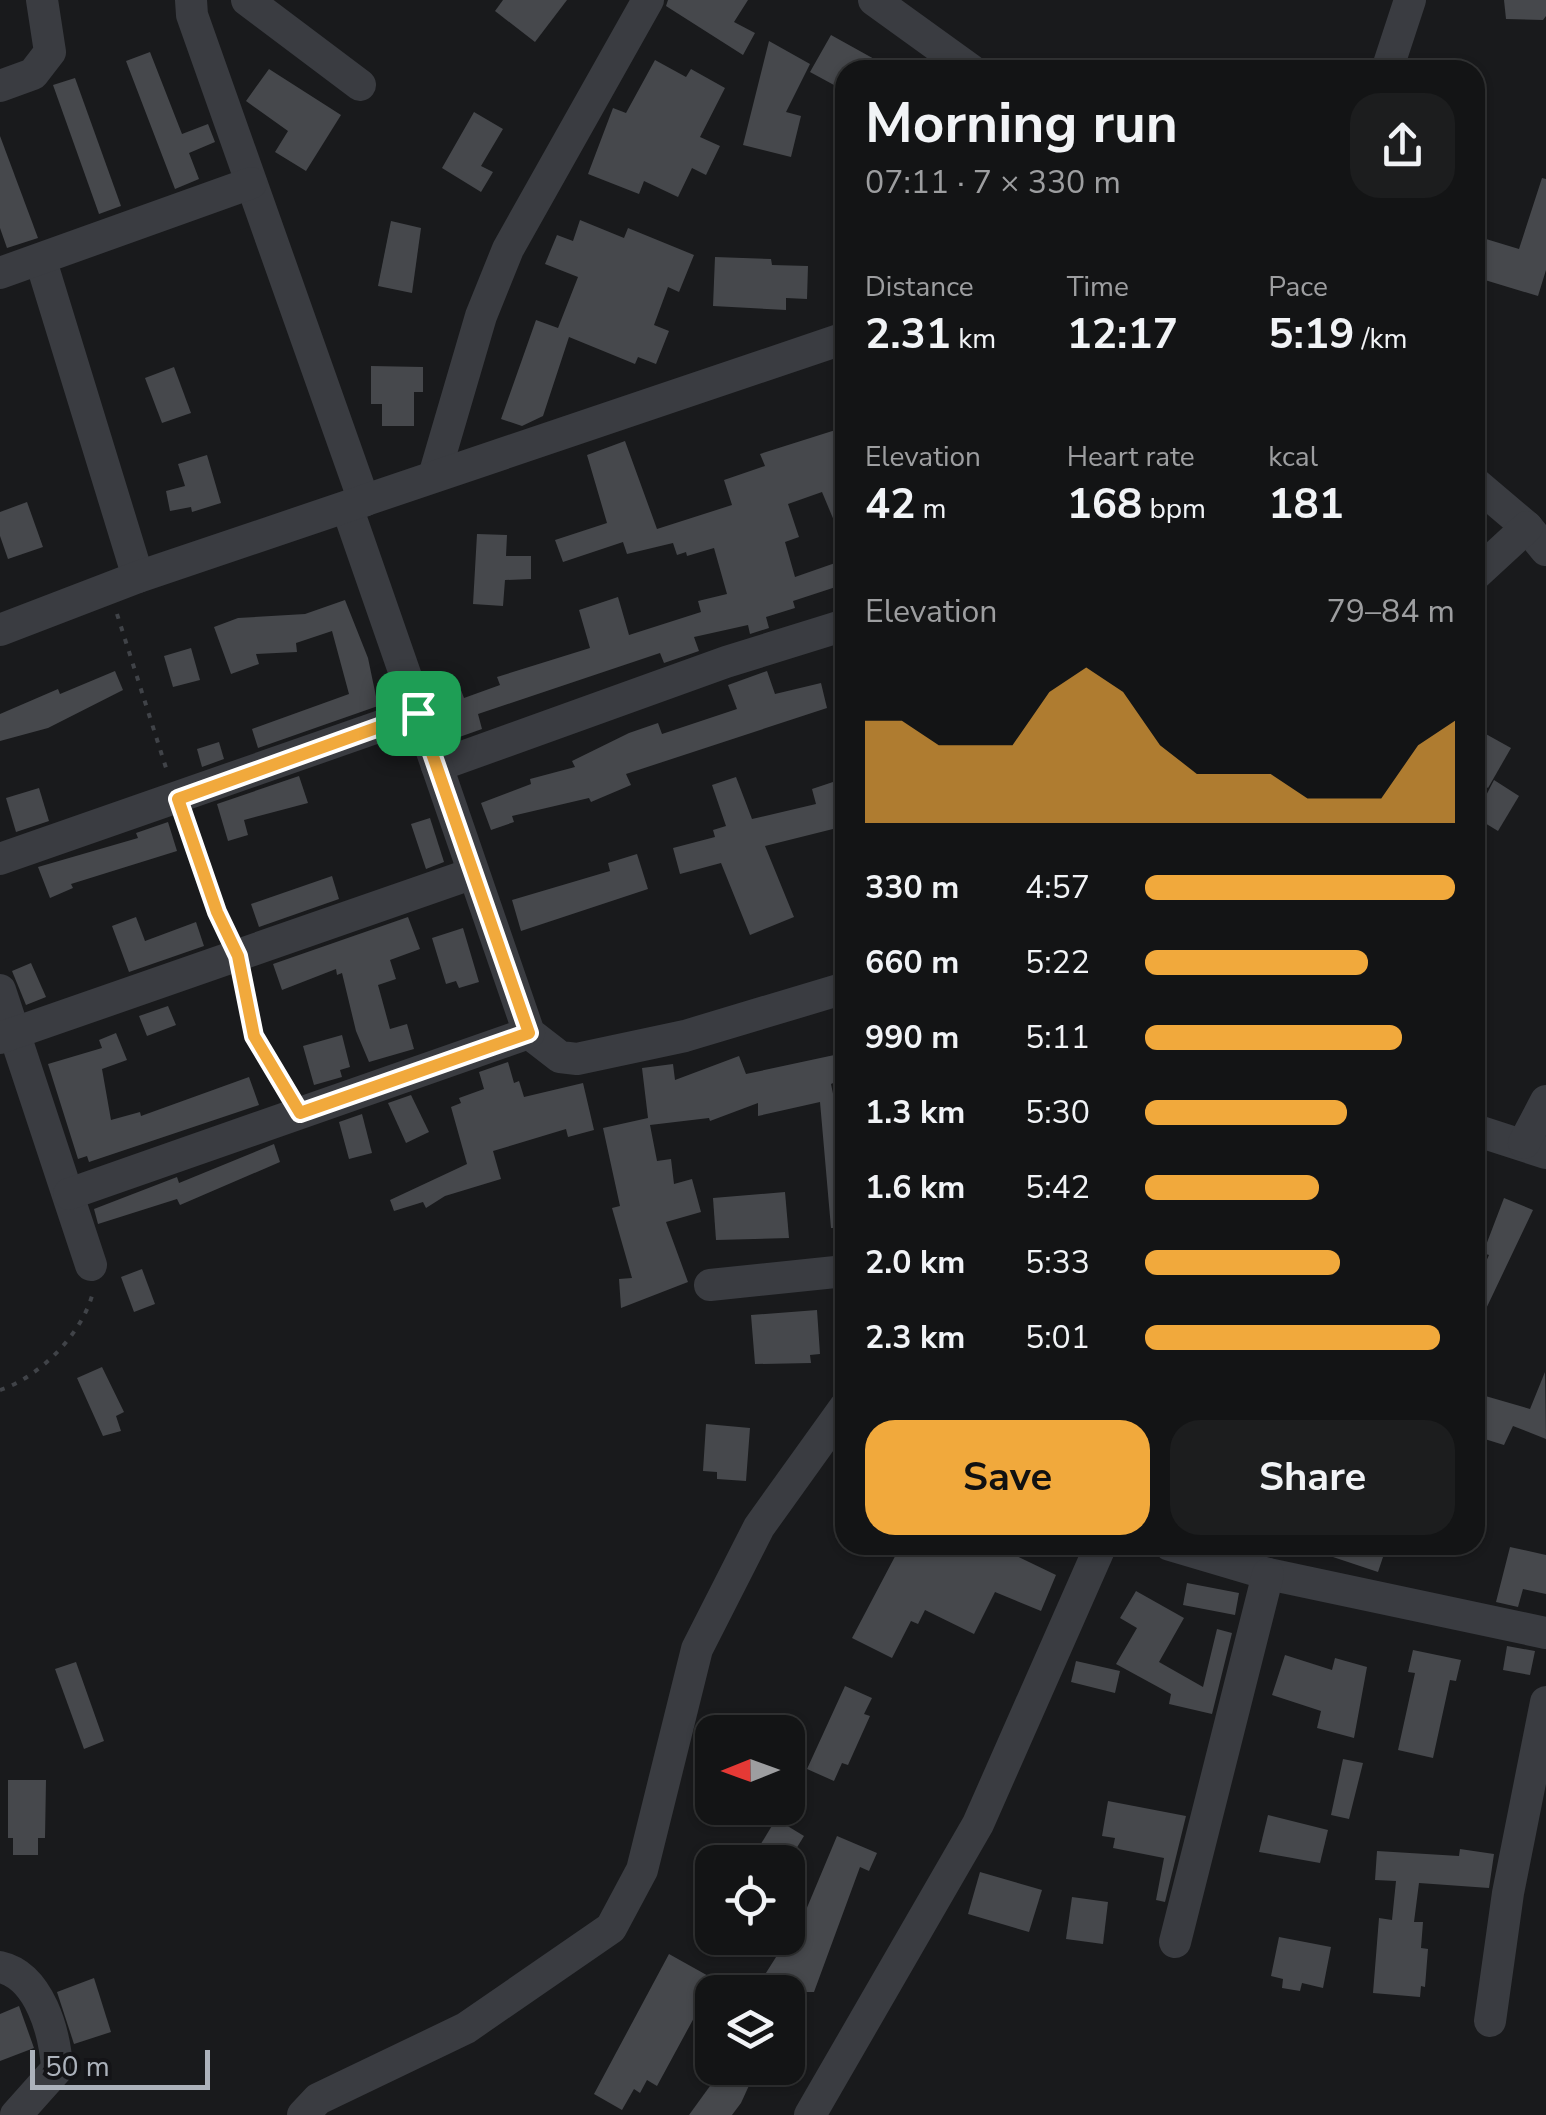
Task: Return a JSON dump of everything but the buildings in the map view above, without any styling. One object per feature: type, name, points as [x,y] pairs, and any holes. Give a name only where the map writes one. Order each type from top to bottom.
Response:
[{"type":"street","points":[[0,86],[33,74],[50,52],[42,0]]},
{"type":"street","points":[[191,0],[192,16],[251,183],[418,713],[529,1033],[560,1057],[577,1059],[685,1036],[835,991]]},
{"type":"street","points":[[246,0],[360,85]]},
{"type":"street","points":[[434,476],[481,316],[508,249],[648,0]]},
{"type":"street","points":[[874,0],[957,60]]},
{"type":"street","points":[[1390,60],[1410,0]]},
{"type":"street","points":[[0,273],[251,183]]},
{"type":"street","points":[[41,261],[138,577]]},
{"type":"street","points":[[0,630],[138,577],[835,341]]},
{"type":"street","points":[[1485,492],[1537,539],[1485,569]]},
{"type":"street","points":[[437,766],[708,668],[835,629]]},
{"type":"street","points":[[0,859],[418,713]]},
{"type":"street","points":[[8,1036],[472,874]]},
{"type":"street","points":[[0,990],[8,1036],[69,1194],[90,1265]]},
{"type":"street","points":[[69,1194],[529,1033]]},
{"type":"street","points":[[1485,1133],[1535,1148],[1546,1102]]},
{"type":"street","points":[[710,1285],[835,1272]]},
{"type":"street","points":[[303,2115],[318,2099],[466,2028],[611,1928],[642,1870],[697,1649],[759,1526],[835,1420]]},
{"type":"street","points":[[810,2115],[936,1903],[978,1824],[1098,1555]]},
{"type":"street","points":[[1204,1555],[1268,1574],[1546,1632]]},
{"type":"street","points":[[1175,1942],[1268,1574]]},
{"type":"street","points":[[1490,2020],[1508,1893],[1546,1702]]},
{"type":"street","points":[[0,1967],[12,1970],[32,1987],[56,2046],[57,2069],[16,2115]]},
{"type":"path","points":[[107,589],[217,912],[238,956],[254,1036],[300,1113]]},
{"type":"path","points":[[0,1390],[40,1368],[85,1314],[93,1295],[90,1265]]},
{"type":"route","points":[[418,713],[529,1033],[300,1113],[254,1036],[238,956],[217,912],[178,799],[418,713]]}]
